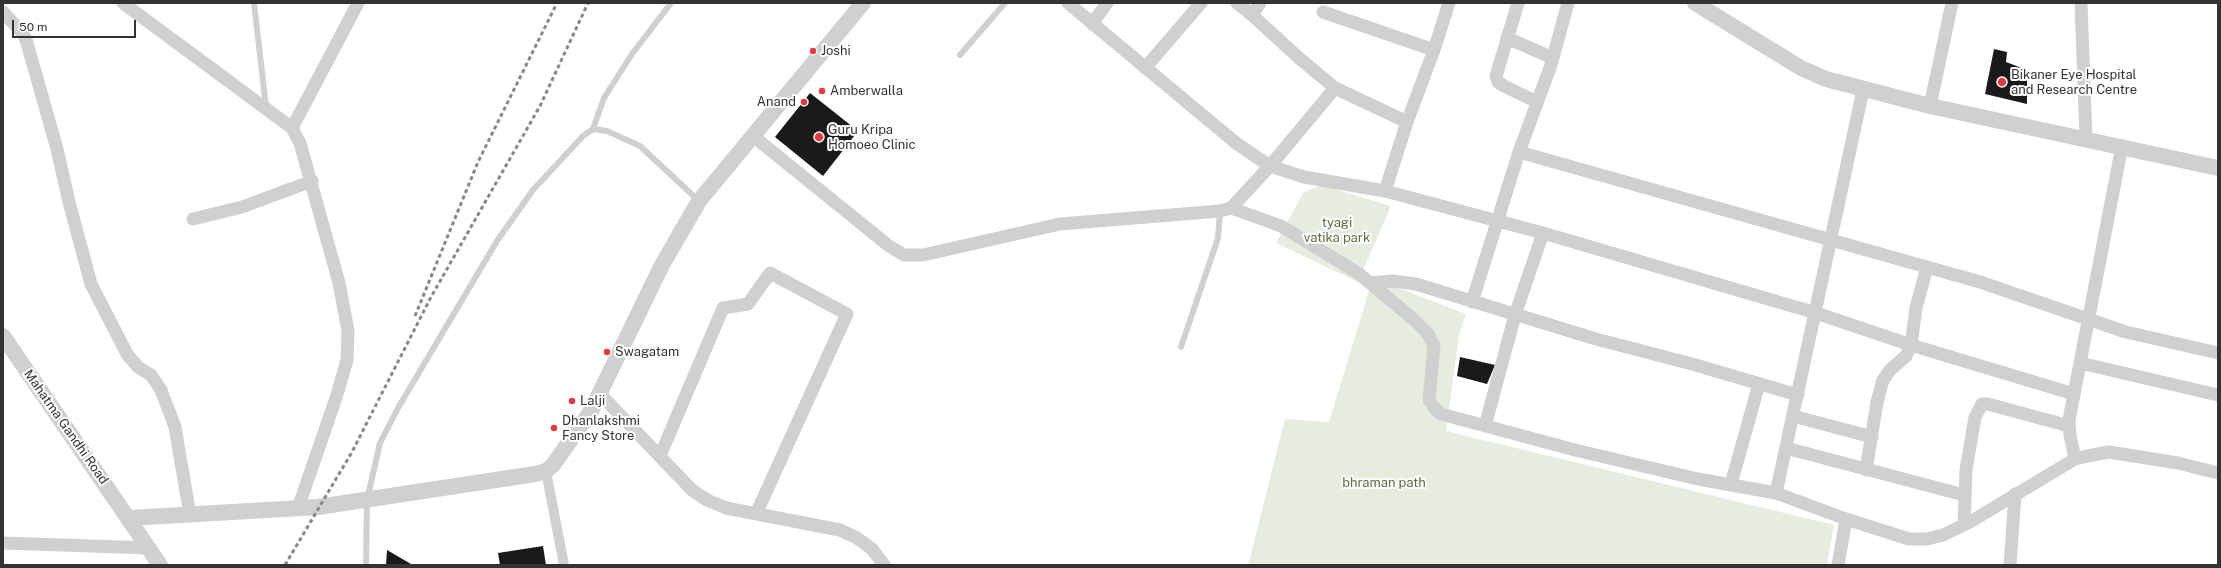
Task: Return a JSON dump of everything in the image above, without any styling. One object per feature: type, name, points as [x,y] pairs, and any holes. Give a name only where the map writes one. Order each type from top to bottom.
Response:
[{"type":"street","points":[[123,3],[292,128],[300,143],[339,283],[348,331],[347,360],[336,398],[298,508]]},
{"type":"street","points":[[292,128],[358,3]]},
{"type":"street","points":[[129,518],[298,508],[367,500],[534,474],[546,470],[553,465],[591,411],[662,265],[699,201],[862,3]]},
{"type":"street","points":[[1068,3],[1236,143],[1270,166],[1304,177],[1385,191],[1543,232],[1816,312],[1911,345],[2074,394]]},
{"type":"street","points":[[1092,24],[1107,3]]},
{"type":"street","points":[[1146,68],[1201,3]]},
{"type":"street","points":[[1237,3],[1298,58],[1335,88],[1407,122]]},
{"type":"street","points":[[1252,15],[1260,3]]},
{"type":"street","points":[[1385,191],[1407,122],[1434,50],[1449,3]]},
{"type":"street","points":[[1518,3],[1497,68],[1496,76],[1498,82],[1537,102]]},
{"type":"street","points":[[1472,302],[1519,152],[1553,58],[1568,3]]},
{"type":"street","points":[[1695,3],[1801,68],[1826,79],[1863,90],[1930,106],[2086,138],[2218,168]]},
{"type":"street","points":[[1930,106],[1952,3]]},
{"type":"street","points":[[2081,3],[2086,138]]},
{"type":"street","points":[[3,12],[24,35],[27,43],[57,149],[69,202],[91,284],[127,354],[138,366],[151,375],[161,390],[175,427],[190,515]]},
{"type":"street","points":[[1323,12],[1434,50]]},
{"type":"street","points":[[1507,38],[1553,58]]},
{"type":"street","points":[[1226,210],[1270,166],[1335,88]]},
{"type":"street","points":[[1776,493],[1863,90]]},
{"type":"street","points":[[753,136],[889,246],[904,255],[922,255],[1060,224],[1226,210],[1281,226],[1358,273],[1411,317],[1432,341],[1434,352],[1429,400],[1431,405],[1441,414],[1606,457],[1776,493],[1846,519],[1909,539],[1927,539],[1964,525],[2075,459],[2109,452],[2178,463],[2218,473]]},
{"type":"street","points":[[2075,459],[2069,426],[2122,146]]},
{"type":"street","points":[[1519,152],[1980,282],[2089,318],[2126,332],[2218,352]]},
{"type":"street","points":[[193,219],[242,207],[312,182]]},
{"type":"street","points":[[1485,426],[1515,315],[1543,232]]},
{"type":"street","points":[[1866,470],[1877,402],[1883,380],[1890,370],[1906,356],[1911,345],[1916,308],[1927,267]]},
{"type":"street","points":[[660,456],[723,308],[748,304],[770,273],[847,314],[756,514]]},
{"type":"street","points":[[1370,283],[1393,281],[1416,284],[1596,340],[1692,364],[1798,395]]},
{"type":"street","name":"Mahatma Gandhi Road","points":[[3,336],[160,565]]},
{"type":"street","points":[[2080,363],[2218,395]]},
{"type":"street","points":[[1731,484],[1759,384]]},
{"type":"street","points":[[600,394],[692,490],[707,500],[726,508],[840,530],[857,538],[872,550],[884,565]]},
{"type":"street","points":[[1964,525],[1966,470],[1975,417],[1982,404],[1988,404],[2069,426]]},
{"type":"street","points":[[1793,416],[1872,437]]},
{"type":"street","points":[[1786,448],[1964,495]]},
{"type":"street","points":[[546,470],[564,565]]},
{"type":"street","points":[[2010,565],[2015,494]]},
{"type":"street","points":[[1838,565],[1846,519]]},
{"type":"street","points":[[3,543],[149,548]]},
{"type":"lane","points":[[254,3],[266,110]]},
{"type":"lane","points":[[366,565],[367,500],[380,443],[398,408],[496,241],[533,190],[583,136],[594,129],[604,98],[632,54],[671,3]]},
{"type":"lane","points":[[960,55],[1005,3]]},
{"type":"lane","points":[[594,129],[607,131],[640,146],[699,201]]},
{"type":"lane","points":[[1182,347],[1226,210]]},
{"type":"green space","name":"tyagi vatika park","points":[[1321,185],[1391,206],[1358,282],[1276,243],[1303,193]]},
{"type":"green space","name":"bhraman path","points":[[1372,281],[1383,282],[1466,314],[1459,335],[1446,431],[1834,525],[1827,565],[1248,565],[1285,419],[1329,422]]},
{"type":"building","points":[[1994,49],[2007,52],[2006,62],[2027,70],[2027,104],[1985,94]]},
{"type":"building","points":[[810,93],[858,131],[823,176],[775,137]]},
{"type":"building","points":[[1460,357],[1495,365],[1487,384],[1457,376]]},
{"type":"building","points":[[543,546],[546,565],[500,565],[498,553]]},
{"type":"building","points":[[387,550],[411,564],[411,565],[386,565]]},
{"type":"railway","points":[[415,316],[478,162],[557,3]]},
{"type":"railway","points":[[285,565],[352,452],[431,297],[540,106],[588,3]]},
{"type":"place","name":"Joshi","points":[[813,51]]},
{"type":"place","name":"Bikaner Eye Hospital and Research Centre","points":[[2002,82]]},
{"type":"place","name":"Amberwalla","points":[[822,91]]},
{"type":"place","name":"Anand","points":[[804,102]]},
{"type":"place","name":"Guru Kripa Homoeo Clinic","points":[[819,137]]},
{"type":"place","name":"Swagatam","points":[[607,352]]},
{"type":"place","name":"Lalji","points":[[572,401]]},
{"type":"place","name":"Dhanlakshmi Fancy Store","points":[[554,428]]}]
